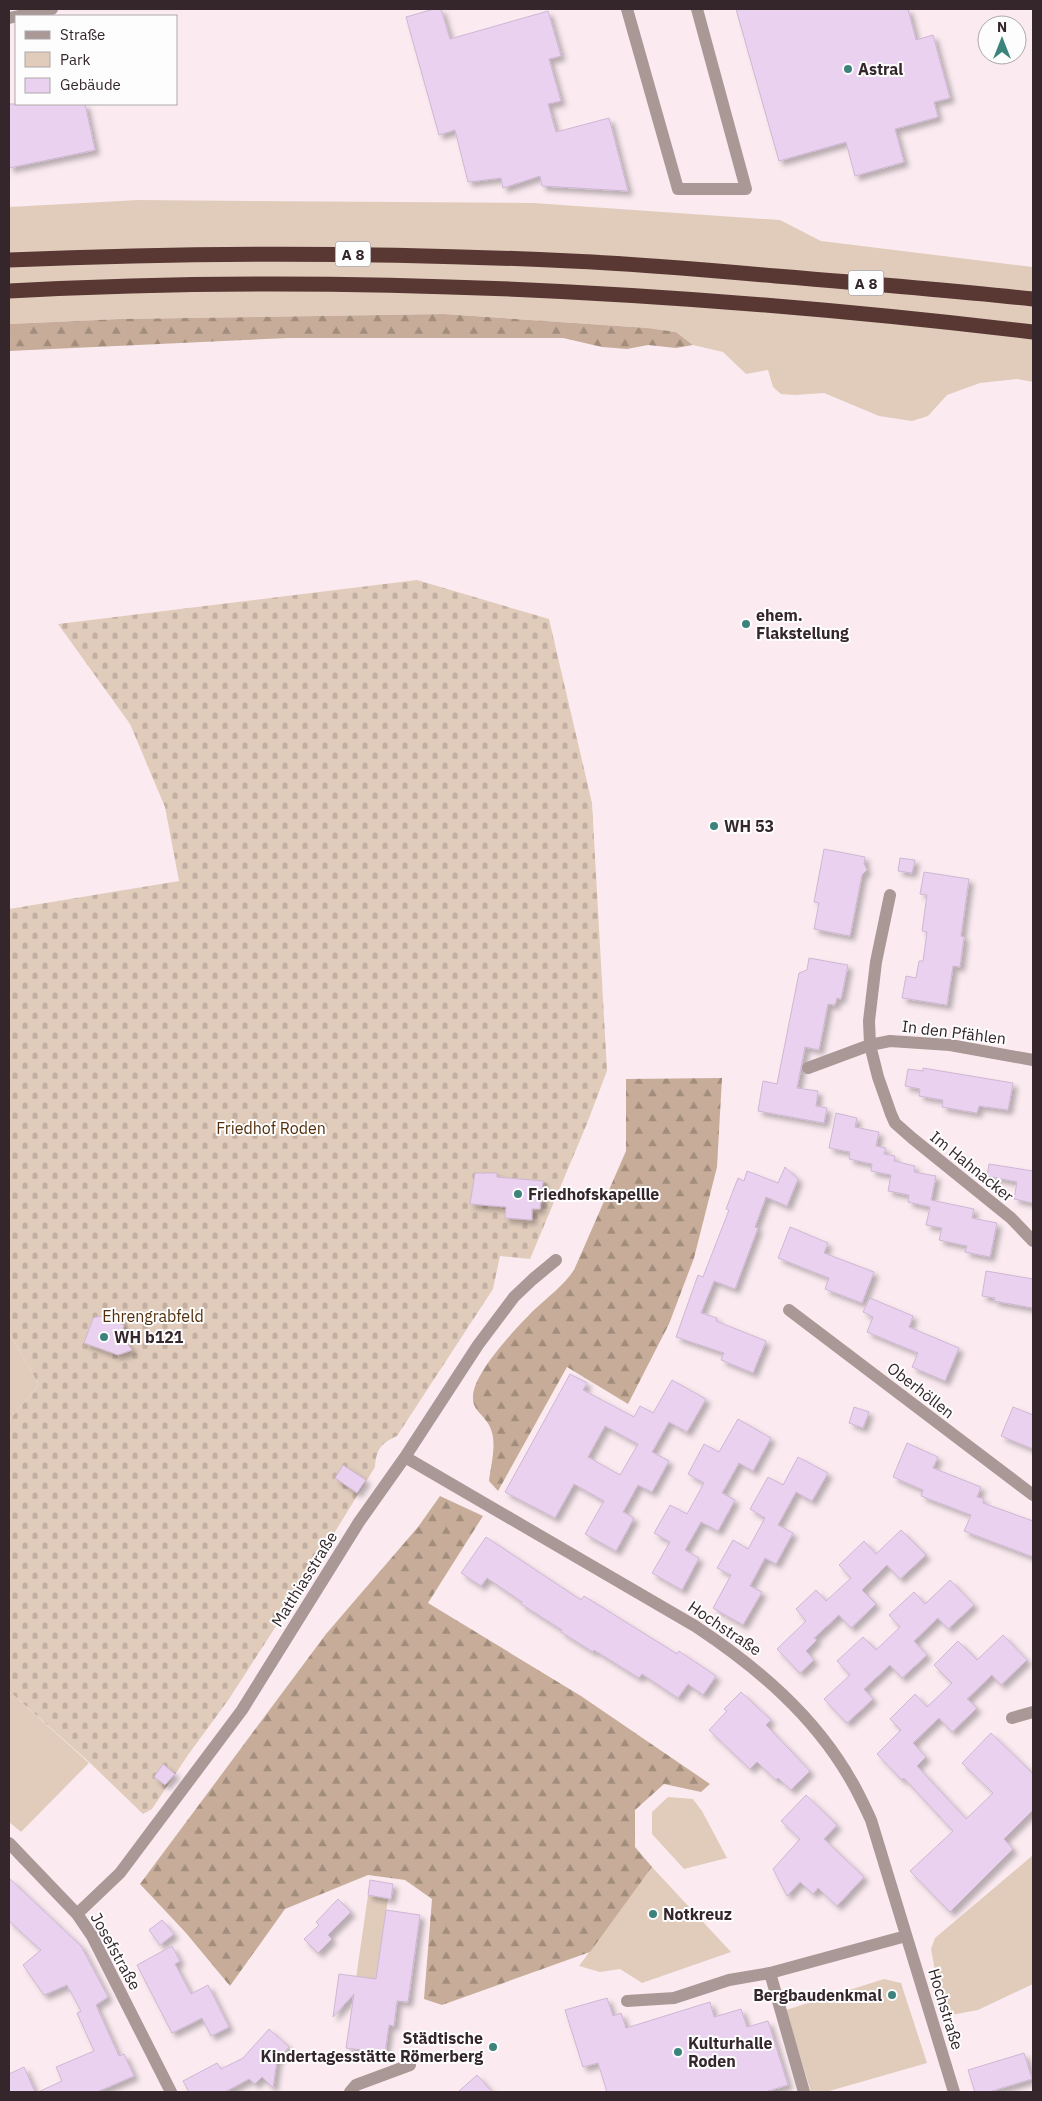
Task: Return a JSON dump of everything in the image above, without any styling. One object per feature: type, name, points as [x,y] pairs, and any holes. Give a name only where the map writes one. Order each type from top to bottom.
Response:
[{"type":"highway","name":"A 8","points":[[9,260],[268,253],[553,260],[698,270],[1033,299]]},
{"type":"highway","name":"A 8","points":[[9,291],[104,286],[270,284],[573,292],[702,300],[907,318],[1033,332]]},
{"type":"street","points":[[23,15],[52,9]]},
{"type":"street","points":[[627,9],[678,188],[746,188],[697,9]]},
{"type":"street","points":[[870,1045],[869,1021],[876,962],[890,895]]},
{"type":"street","name":"In den Pfählen","points":[[808,1068],[870,1045],[890,1041],[950,1045],[1033,1060]]},
{"type":"street","name":"Im Hahnacker","points":[[870,1045],[878,1077],[895,1122],[1011,1218],[1033,1241]]},
{"type":"street","name":"Matthiasstraße","points":[[77,1914],[120,1873],[242,1710],[359,1522],[478,1345],[509,1304],[532,1279],[556,1260]]},
{"type":"street","name":"Oberhöllen","points":[[789,1310],[1033,1495]]},
{"type":"street","name":"Hochstraße","points":[[404,1457],[695,1626],[736,1653],[767,1678],[810,1724],[852,1782],[871,1820],[954,2092]]},
{"type":"street","points":[[1012,1718],[1033,1712]]},
{"type":"street","name":"Josefstraße","points":[[9,1843],[77,1914],[92,1936],[168,2091]]},
{"type":"street","points":[[627,2002],[674,1998],[729,1980],[770,1973],[906,1936]]},
{"type":"street","points":[[770,1973],[804,2092]]},
{"type":"street","points":[[350,2092],[356,2085],[410,2065]]},
{"type":"green space","points":[[138,200],[533,203],[780,220],[821,241],[1033,267],[1033,382],[1017,379],[980,383],[947,395],[928,416],[912,421],[879,416],[824,393],[781,394],[773,387],[768,370],[746,374],[723,352],[693,345],[676,332],[648,328],[444,314],[119,319],[9,324],[9,207]]},
{"type":"green space","points":[[444,314],[648,328],[676,332],[693,345],[676,348],[648,345],[627,349],[602,347],[563,338],[288,338],[9,351],[9,324],[119,319]]},
{"type":"green space","name":"Friedhof Roden","points":[[417,580],[549,619],[592,803],[607,1071],[530,1259],[500,1256],[493,1289],[397,1436],[387,1441],[380,1448],[375,1467],[229,1699],[152,1809],[143,1814],[89,1762],[9,1691],[9,1420],[39,1385],[9,1332],[9,909],[179,881],[165,807],[130,724],[58,624]]},
{"type":"green space","points":[[722,1078],[717,1167],[694,1258],[669,1324],[628,1404],[567,1367],[498,1491],[489,1481],[493,1453],[492,1431],[487,1421],[474,1405],[475,1386],[488,1363],[507,1339],[574,1270],[626,1151],[626,1079]]},
{"type":"green space","points":[[9,1332],[39,1385],[9,1420]]},
{"type":"green space","points":[[440,1496],[483,1516],[428,1603],[581,1696],[710,1784],[701,1792],[664,1784],[635,1810],[635,1847],[652,1867],[590,1952],[442,2005],[424,1999],[432,1899],[405,1880],[368,1875],[285,1909],[230,1986],[186,1933],[140,1884],[326,1634],[418,1527]]},
{"type":"green space","points":[[9,1691],[89,1763],[21,1832],[9,1822]]},
{"type":"green space","points":[[668,1797],[693,1799],[702,1811],[727,1858],[684,1869],[652,1834],[652,1812]]},
{"type":"green space","points":[[1033,1855],[1033,1984],[978,2010],[951,2015],[942,2009],[931,1949],[935,1938]]},
{"type":"green space","points":[[652,1867],[731,1952],[642,1983],[620,1969],[600,1972],[579,1966]]},
{"type":"green space","points":[[368,1895],[388,1899],[374,1995],[354,1992]]},
{"type":"green space","points":[[884,1979],[901,1983],[927,2063],[826,2092],[811,2092],[786,2010]]},
{"type":"building","points":[[434,9],[441,9],[450,39],[548,11],[561,56],[549,59],[561,101],[548,104],[556,132],[609,118],[628,191],[542,186],[540,176],[503,188],[501,178],[468,182],[455,130],[439,135],[406,17]]},
{"type":"building","name":"Astral","points":[[736,9],[908,9],[916,40],[933,35],[950,98],[934,102],[938,117],[895,129],[904,162],[855,176],[846,142],[779,161]]},
{"type":"building","points":[[9,104],[85,105],[95,150],[9,168]]},
{"type":"building","points":[[824,849],[865,857],[864,864],[867,870],[862,875],[850,936],[814,929],[819,903],[814,902]]},
{"type":"building","points":[[900,858],[915,860],[912,873],[898,871]]},
{"type":"building","points":[[924,872],[969,879],[961,936],[964,937],[960,967],[953,966],[947,1005],[902,998],[906,976],[916,978],[919,961],[923,961],[927,932],[922,931],[927,895],[920,894]]},
{"type":"building","points":[[809,958],[848,965],[841,999],[837,998],[835,1005],[828,1004],[819,1050],[805,1047],[797,1088],[818,1091],[816,1106],[827,1108],[824,1123],[758,1111],[763,1081],[777,1084],[799,973],[807,970]]},
{"type":"building","points":[[923,1068],[1013,1083],[1008,1110],[979,1106],[977,1113],[942,1107],[943,1100],[919,1096],[920,1089],[905,1086],[908,1069],[923,1071]]},
{"type":"building","points":[[836,1113],[857,1118],[855,1127],[879,1132],[876,1146],[886,1148],[884,1154],[895,1156],[894,1161],[915,1166],[914,1172],[936,1176],[931,1200],[974,1209],[972,1218],[997,1223],[990,1257],[965,1252],[967,1246],[939,1240],[942,1228],[926,1225],[930,1207],[908,1202],[909,1195],[888,1191],[891,1175],[871,1171],[872,1164],[849,1159],[850,1152],[829,1148]]},
{"type":"building","points":[[989,1164],[1033,1171],[1033,1203],[1014,1199],[1017,1182],[987,1176]]},
{"type":"building","points":[[785,1167],[798,1179],[787,1206],[766,1197],[755,1227],[758,1228],[735,1289],[714,1281],[701,1313],[717,1318],[716,1321],[766,1341],[753,1373],[721,1360],[724,1353],[676,1337],[698,1275],[703,1277],[729,1210],[726,1209],[738,1178],[744,1181],[747,1171],[778,1183]]},
{"type":"building","name":"Friedhofskapellle","points":[[475,1173],[497,1173],[497,1177],[543,1181],[540,1209],[532,1209],[532,1220],[505,1218],[506,1207],[470,1204]]},
{"type":"building","points":[[790,1227],[828,1243],[824,1253],[874,1272],[862,1303],[825,1289],[829,1278],[778,1258]]},
{"type":"building","points":[[986,1271],[1033,1279],[1033,1308],[994,1301],[995,1298],[982,1296]]},
{"type":"building","points":[[870,1298],[913,1316],[909,1327],[959,1348],[945,1381],[912,1367],[918,1353],[867,1332],[873,1317],[863,1312]]},
{"type":"building","name":"WH b121","points":[[100,1316],[124,1325],[121,1335],[132,1350],[118,1355],[84,1343],[93,1318]]},
{"type":"building","points":[[570,1374],[587,1383],[583,1390],[634,1417],[640,1406],[653,1413],[672,1380],[706,1399],[687,1432],[669,1422],[652,1452],[669,1461],[652,1492],[638,1485],[623,1512],[634,1518],[616,1551],[585,1534],[604,1501],[574,1484],[555,1518],[505,1492]],"holes":[[[605,1426],[638,1444],[620,1475],[588,1457]]]},
{"type":"building","points":[[854,1407],[869,1412],[863,1428],[849,1423]]},
{"type":"building","points":[[1013,1407],[1033,1415],[1033,1449],[1001,1436]]},
{"type":"building","points":[[738,1419],[771,1438],[753,1471],[739,1463],[722,1493],[735,1500],[718,1531],[701,1522],[685,1550],[699,1558],[682,1590],[652,1573],[670,1542],[654,1533],[670,1505],[687,1514],[704,1483],[688,1474],[704,1444],[719,1452]]},
{"type":"building","points":[[907,1443],[938,1457],[933,1468],[981,1487],[977,1497],[984,1499],[983,1503],[1033,1521],[1033,1557],[964,1531],[971,1515],[921,1496],[923,1490],[893,1477]]},
{"type":"building","points":[[798,1457],[828,1473],[812,1501],[796,1492],[778,1525],[793,1533],[776,1564],[765,1558],[750,1586],[762,1592],[743,1625],[713,1608],[731,1575],[717,1568],[733,1540],[748,1549],[765,1518],[750,1509],[768,1477],[783,1485]]},
{"type":"building","points":[[343,1465],[366,1480],[357,1493],[335,1478]]},
{"type":"building","points":[[901,1530],[926,1555],[900,1579],[887,1565],[862,1590],[876,1604],[851,1628],[839,1615],[814,1638],[817,1640],[806,1651],[814,1660],[800,1673],[777,1649],[806,1621],[796,1609],[816,1590],[826,1601],[851,1578],[839,1565],[864,1541],[876,1554]]},
{"type":"building","points":[[486,1537],[581,1600],[584,1596],[677,1654],[679,1651],[716,1676],[703,1695],[688,1684],[678,1698],[642,1674],[639,1678],[561,1632],[562,1630],[521,1604],[522,1602],[487,1578],[481,1586],[461,1573]]},
{"type":"building","points":[[950,1580],[974,1605],[948,1629],[938,1618],[914,1641],[927,1655],[902,1678],[890,1665],[864,1689],[873,1699],[847,1723],[824,1699],[850,1675],[837,1661],[863,1637],[876,1650],[900,1627],[889,1615],[914,1592],[925,1604]]},
{"type":"building","points":[[1003,1635],[1027,1660],[1001,1685],[992,1675],[967,1699],[977,1708],[952,1732],[939,1718],[913,1743],[926,1757],[917,1766],[966,1819],[993,1793],[962,1763],[991,1733],[1033,1774],[1033,1810],[1004,1839],[1013,1849],[950,1912],[910,1871],[953,1831],[904,1778],[902,1780],[877,1754],[901,1730],[890,1719],[915,1694],[927,1707],[952,1683],[934,1665],[958,1641],[977,1660]]},
{"type":"building","points":[[741,1692],[771,1720],[766,1725],[810,1771],[791,1790],[778,1778],[776,1780],[757,1762],[750,1769],[709,1730],[727,1711],[724,1709]]},
{"type":"building","points":[[163,1764],[175,1774],[165,1785],[154,1777]]},
{"type":"building","points":[[806,1795],[837,1825],[824,1839],[864,1877],[837,1906],[818,1888],[813,1894],[800,1882],[787,1896],[773,1869],[800,1839],[781,1821]]},
{"type":"building","points":[[9,1878],[81,1946],[108,1997],[96,2005],[119,2056],[124,2054],[134,2076],[97,2092],[38,2092],[62,2081],[56,2067],[94,2051],[77,2013],[81,2011],[67,1985],[44,1995],[23,1965],[41,1950],[9,1921]]},
{"type":"building","points":[[370,1880],[393,1884],[391,1899],[368,1895]]},
{"type":"building","points":[[338,1899],[351,1912],[328,1935],[332,1939],[318,1953],[304,1939],[319,1925],[316,1922]]},
{"type":"building","points":[[386,1910],[420,1915],[408,2002],[397,2001],[394,2026],[389,2025],[385,2053],[346,2048],[354,1994],[333,2017],[339,1974],[376,1979]]},
{"type":"building","points":[[162,1920],[174,1934],[160,1945],[149,1930]]},
{"type":"building","points":[[172,1946],[180,1961],[175,1964],[191,1994],[208,1985],[229,2027],[211,2036],[202,2018],[172,2033],[137,1965]]},
{"type":"building","name":"Kulturhalle Roden","points":[[607,1998],[613,2016],[621,2013],[626,2028],[710,2002],[714,2017],[741,2009],[747,2027],[768,2021],[788,2085],[765,2092],[607,2092],[598,2063],[583,2067],[565,2010]]},
{"type":"building","points":[[269,2029],[289,2047],[277,2060],[273,2088],[262,2077],[255,2084],[249,2079],[225,2092],[189,2092],[183,2081],[217,2063],[221,2069],[243,2058]]},
{"type":"building","points":[[1024,2053],[1032,2079],[989,2092],[975,2092],[968,2070]]},
{"type":"building","points":[[24,2067],[35,2092],[9,2092],[9,2074]]},
{"type":"building","points":[[477,2075],[492,2092],[458,2092]]},
{"type":"place","name":"Astral","points":[[848,69]]},
{"type":"place","name":"ehem. Flakstellung","points":[[746,624]]},
{"type":"place","name":"WH 53","points":[[714,826]]},
{"type":"place","name":"Friedhofskapellle","points":[[518,1194]]},
{"type":"place","name":"WH b121","points":[[104,1337]]},
{"type":"place","name":"Notkreuz","points":[[653,1914]]},
{"type":"place","name":"Bergbaudenkmal","points":[[892,1995]]},
{"type":"place","name":"Städtische Kindertagesstätte Römerberg","points":[[493,2047]]},
{"type":"place","name":"Kulturhalle Roden","points":[[678,2052]]},
{"type":"park label","name":"Ehrengrabfeld","points":[[153,1316]]}]
